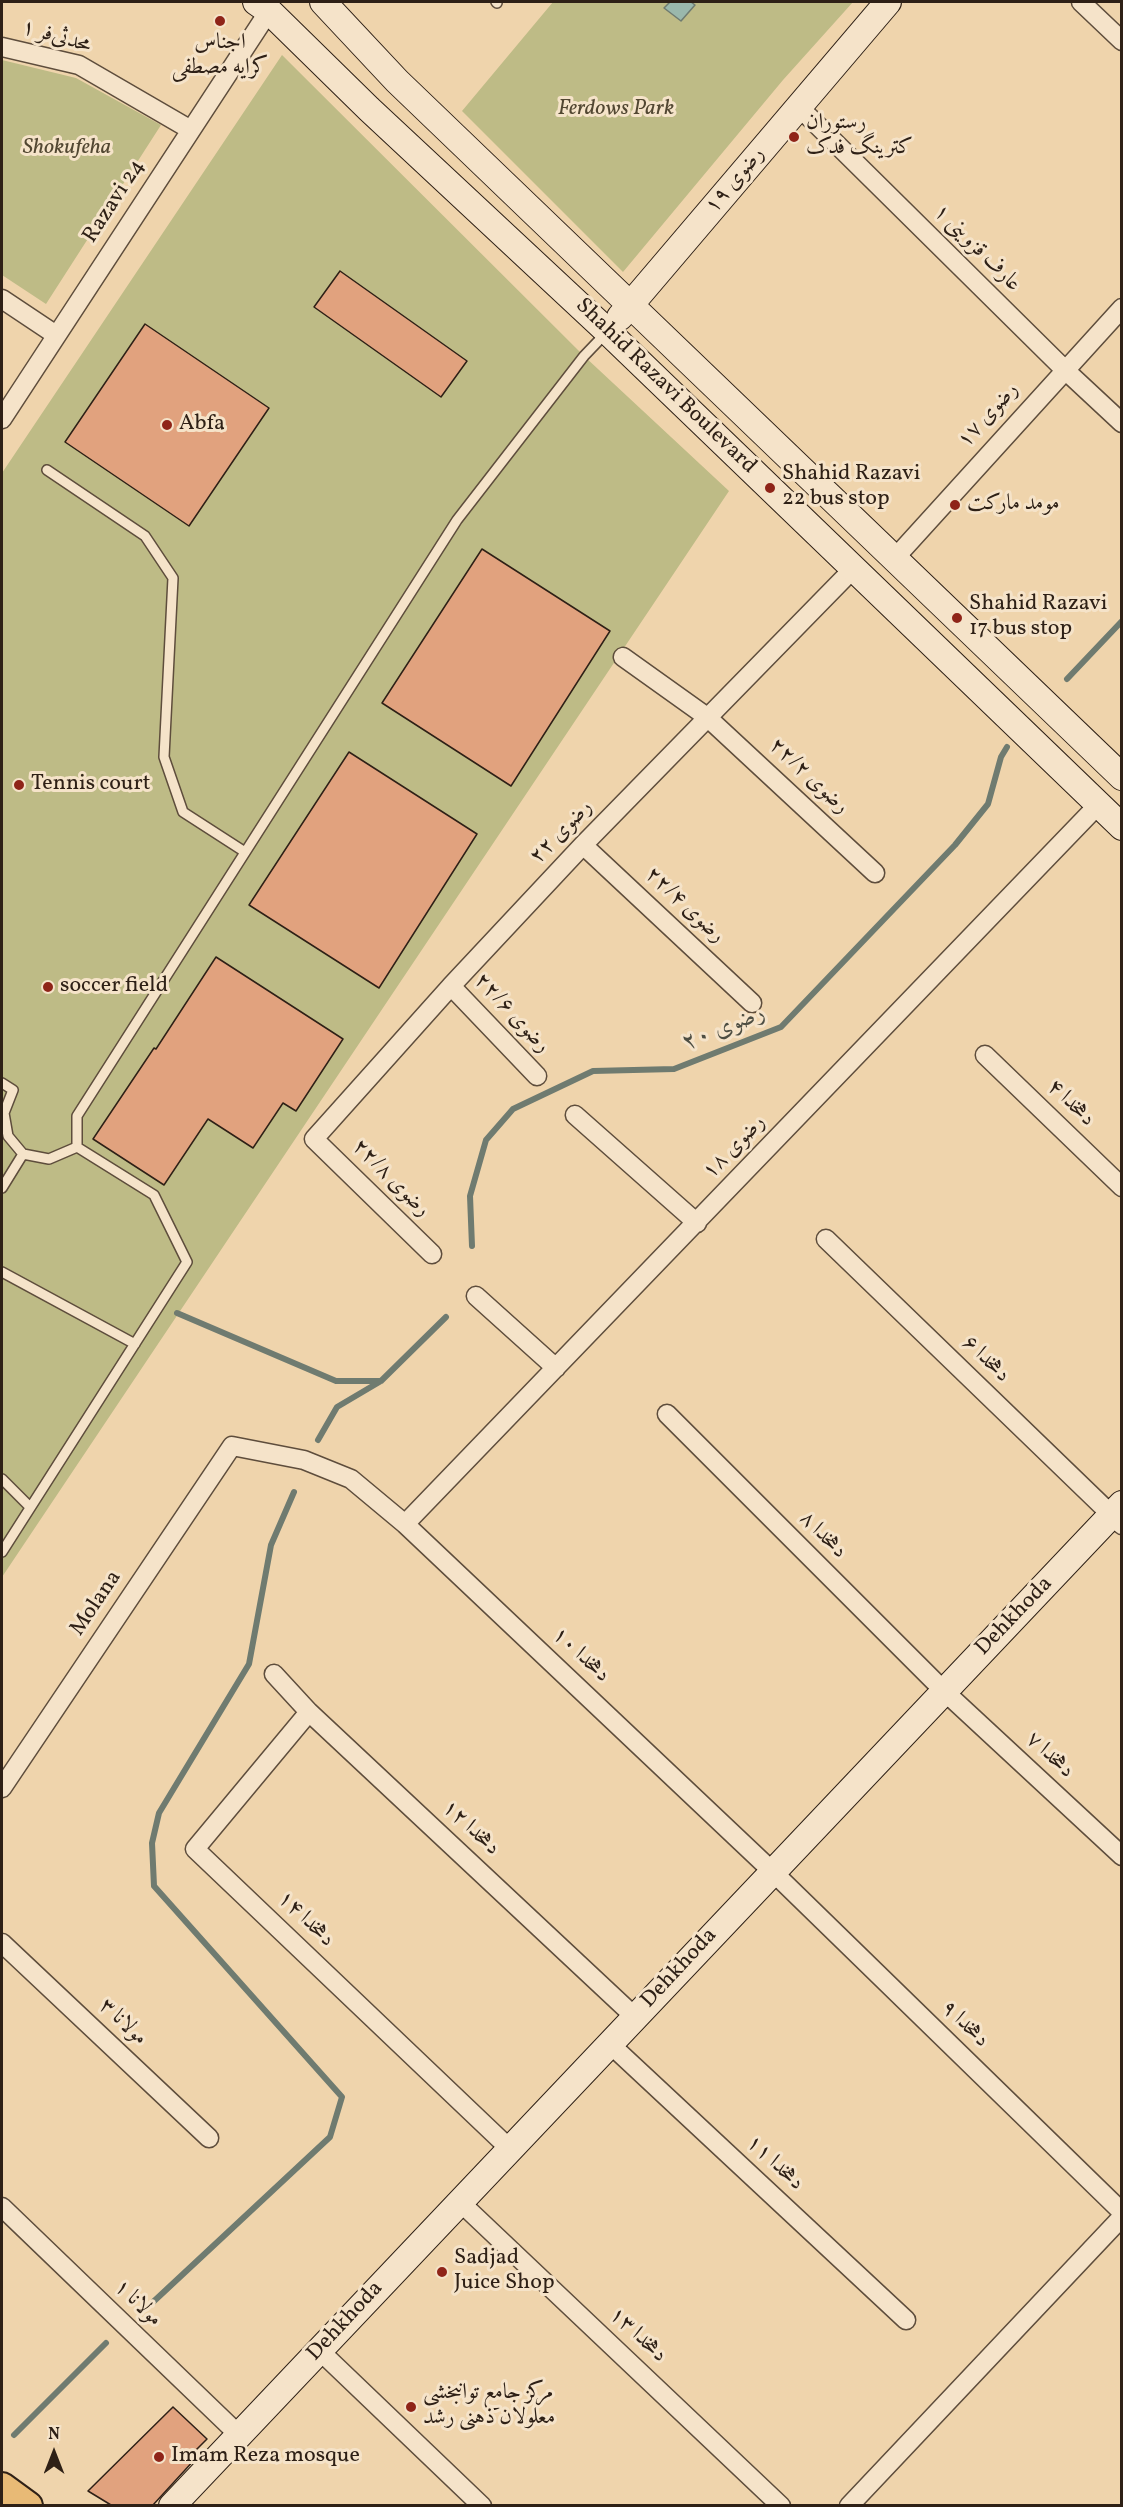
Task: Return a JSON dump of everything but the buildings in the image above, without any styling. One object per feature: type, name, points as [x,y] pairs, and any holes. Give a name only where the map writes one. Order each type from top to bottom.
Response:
[{"type":"main road","points":[[2,2487],[28,2505]]},
{"type":"street","name":"Shahid Razavi Boulevard","points":[[323,2],[397,81],[1122,777]]},
{"type":"street","name":"رضوی ۱۹","points":[[607,332],[888,2]]},
{"type":"street","points":[[1081,2],[1122,41]]},
{"type":"street","name":"Shahid Razavi Boulevard","points":[[262,6],[607,332],[1122,827]]},
{"type":"street","name":"Razavi 24","points":[[2,419],[191,130],[262,6]]},
{"type":"street","name":"محدثی‌فر ۱","points":[[2,47],[78,65],[191,130]]},
{"type":"street","name":"عارف قزوینی ۱","points":[[799,107],[1064,369],[1122,423]]},
{"type":"street","points":[[2,299],[56,335]]},
{"type":"street","name":"رضوی ۱۷","points":[[895,558],[1064,369],[1122,308]]},
{"type":"street","name":"رضوی ۲۲","points":[[314,1139],[451,986],[583,845],[854,568]]},
{"type":"street","name":"رضوی ۲۲/۲","points":[[623,657],[707,717],[875,873]]},
{"type":"street","name":"رضوی ۱۸","points":[[405,1524],[1098,805]]},
{"type":"street","name":"رضوی ۲۲/۴","points":[[583,845],[752,1003]]},
{"type":"street","name":"رضوی ۲۲/۶","points":[[451,986],[537,1076]]},
{"type":"street","name":"دهخدا ۴","points":[[985,1055],[1122,1187]]},
{"type":"street","points":[[575,1115],[697,1223]]},
{"type":"street","name":"رضوی ۲۲/۸","points":[[314,1139],[432,1254]]},
{"type":"street","name":"دهخدا ۶","points":[[826,1239],[1118,1515]]},
{"type":"street","points":[[476,1296],[556,1368]]},
{"type":"street","name":"دهخدا ۸","points":[[667,1414],[944,1691]]},
{"type":"street","name":"دهخدا ۱۰","points":[[232,1446],[304,1460],[351,1479],[405,1524],[773,1872]]},
{"type":"street","name":"Molana","points":[[2,1788],[232,1446]]},
{"type":"street","name":"Dehkhoda","points":[[172,2505],[944,1691],[1118,1515]]},
{"type":"street","name":"دهخدا ۱۲","points":[[274,1674],[309,1712],[635,2017]]},
{"type":"street","name":"دهخدا ۷","points":[[944,1691],[1122,1856]]},
{"type":"street","name":"دهخدا ۱۴","points":[[309,1712],[195,1850],[510,2149]]},
{"type":"street","name":"دهخدا ۹","points":[[773,1872],[1122,2212]]},
{"type":"street","name":"مولانا ۳","points":[[2,1943],[209,2138]]},
{"type":"street","name":"دهخدا ۱۱","points":[[610,2044],[906,2320]]},
{"type":"street","name":"دهخدا ۱۳","points":[[460,2202],[781,2505]]},
{"type":"street","name":"مولانا ۱","points":[[2,2207],[239,2435]]},
{"type":"street","points":[[849,2505],[1122,2217]]},
{"type":"street","points":[[320,2350],[482,2505]]},
{"type":"lane","points":[[77,1147],[77,1116],[458,520],[584,356],[607,332]]},
{"type":"lane","points":[[47,470],[145,536],[173,578],[164,757],[183,812],[245,852]]},
{"type":"lane","points":[[2,1083],[13,1090],[4,1113],[8,1136],[23,1154],[49,1159],[77,1147]]},
{"type":"lane","points":[[2,1552],[187,1262],[154,1195],[77,1147]]},
{"type":"lane","points":[[2,1188],[23,1154]]},
{"type":"lane","points":[[2,1272],[135,1344]]},
{"type":"lane","points":[[2,1479],[30,1507]]},
{"type":"green space","name":"Ferdows Park","points":[[553,2],[853,2],[783,80],[623,272],[462,111]]},
{"type":"green space","points":[[282,55],[584,356],[729,491],[2,1577],[2,473]]},
{"type":"green space","name":"Shokufeha","points":[[2,60],[76,78],[161,125],[46,304],[2,275]]},
{"type":"shaded area","points":[[670,2],[691,2],[695,5],[681,21],[664,8]]},
{"type":"waterway","points":[[1067,679],[1122,621]]},
{"type":"waterway","name":"رضوی ۲۰","points":[[472,1246],[470,1196],[486,1140],[513,1109],[593,1071],[674,1069],[781,1027],[955,845],[988,804],[1001,757],[1007,747]]},
{"type":"waterway","points":[[177,1313],[336,1381],[381,1381]]},
{"type":"waterway","points":[[318,1440],[337,1407],[381,1381],[446,1317]]},
{"type":"waterway","points":[[152,2303],[330,2137],[342,2097],[154,1886],[152,1843],[159,1813],[249,1664],[271,1545],[294,1492]]},
{"type":"waterway","points":[[14,2435],[106,2343]]},
{"type":"place","name":"اجناس کرایه مصطفی","points":[[220,21]]},
{"type":"place","name":"رستوران کترینگ فدک","points":[[794,137]]},
{"type":"place","name":"Abfa","points":[[167,425]]},
{"type":"place","name":"Shahid Razavi 22 bus stop","points":[[770,488]]},
{"type":"place","name":"مومد مارکت","points":[[955,505]]},
{"type":"place","name":"Shahid Razavi 17 bus stop","points":[[957,618]]},
{"type":"place","name":"Tennis court","points":[[19,785]]},
{"type":"place","name":"soccer field","points":[[48,987]]},
{"type":"place","name":"Sadjad Juice Shop","points":[[442,2272]]},
{"type":"place","name":"مرکز جامع توانبخشی معلولان ذهنی رشد","points":[[411,2407]]},
{"type":"place","name":"Imam Reza mosque","points":[[159,2457]]}]
